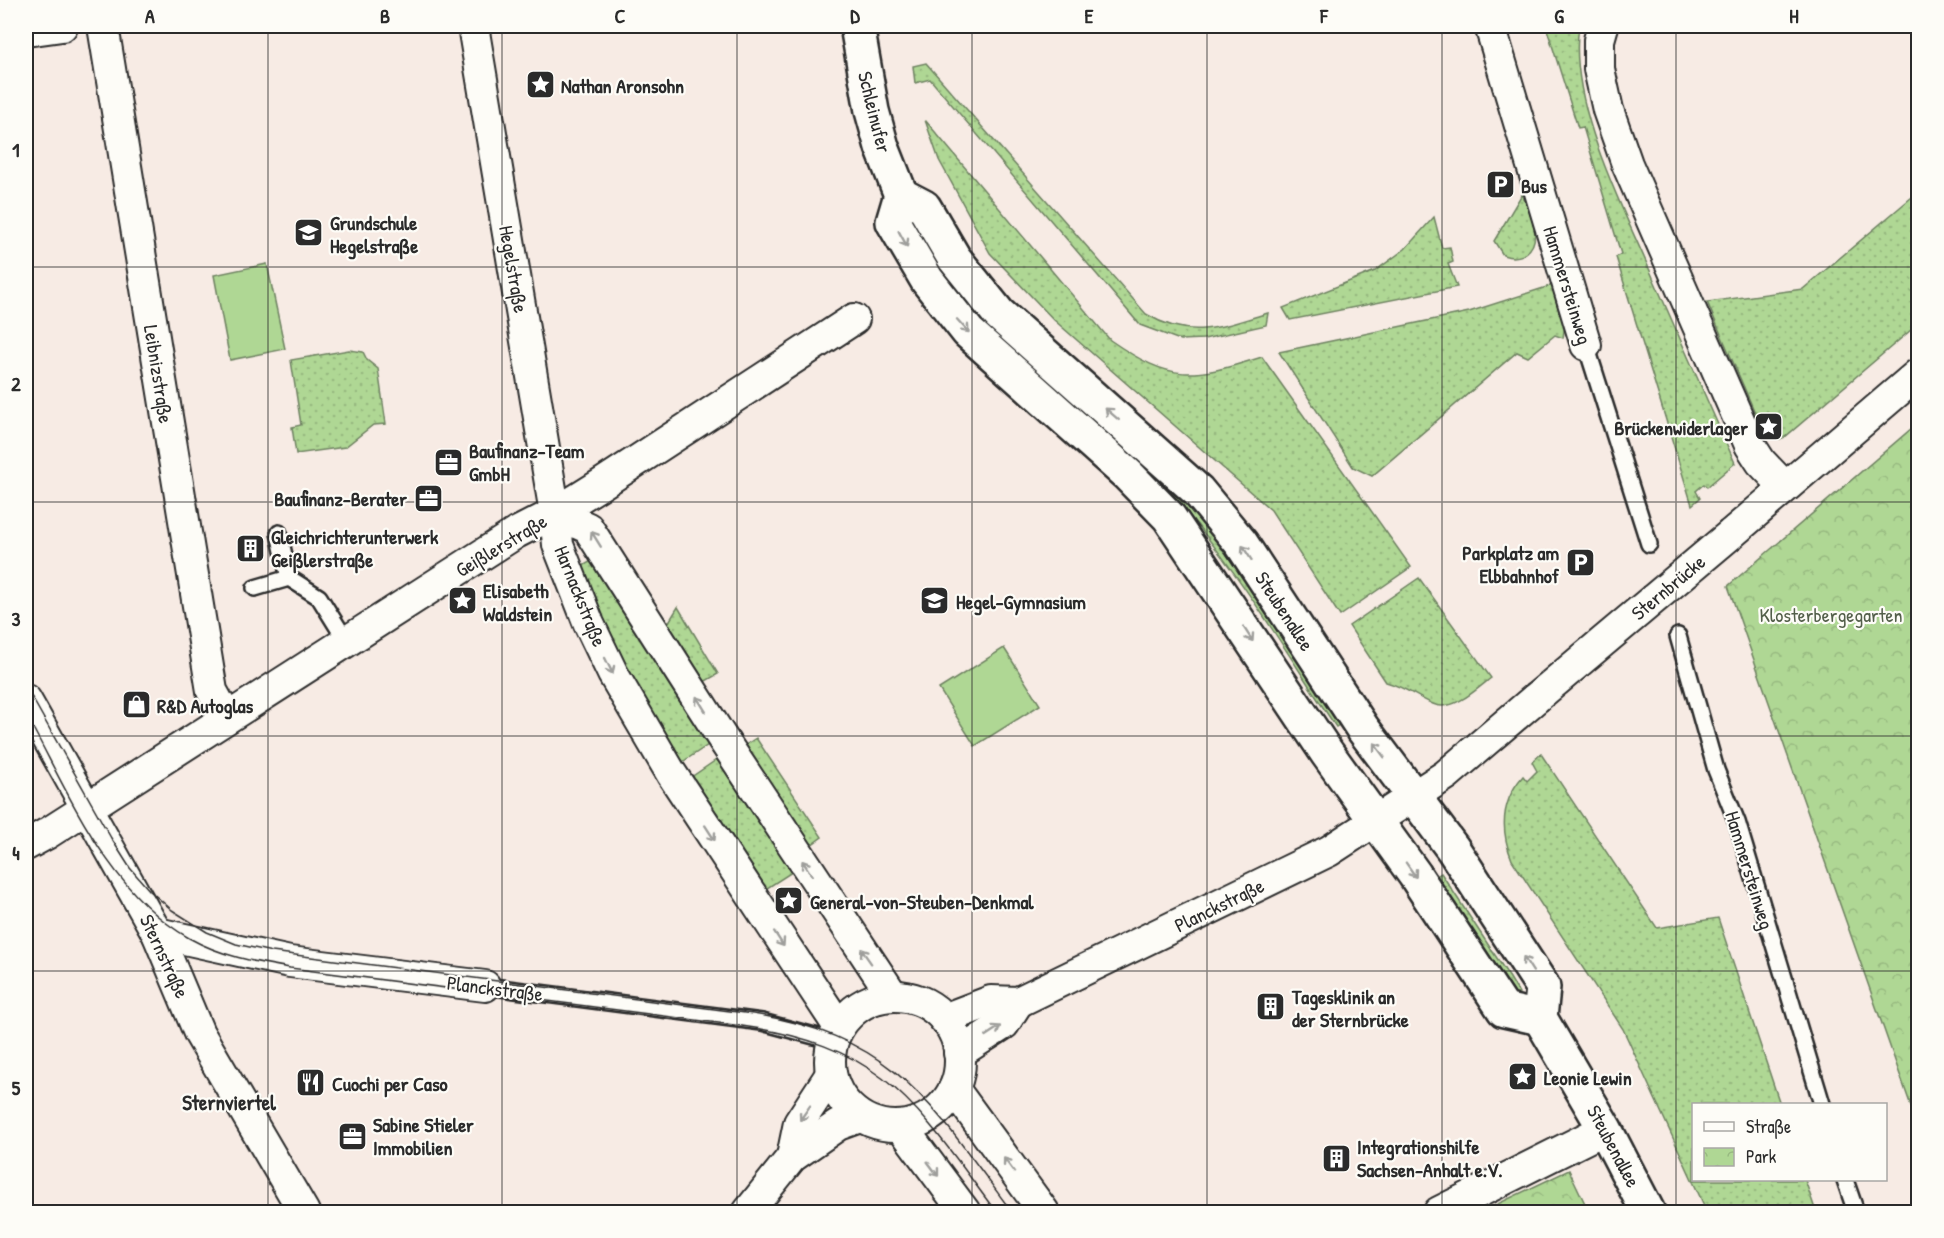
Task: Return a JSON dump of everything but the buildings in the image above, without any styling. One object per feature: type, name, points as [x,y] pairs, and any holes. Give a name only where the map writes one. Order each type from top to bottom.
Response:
[{"type":"main road","name":"Schleinufer","points":[[857,26],[872,111],[882,147],[901,195]]},
{"type":"main road","name":"Steubenallee","points":[[901,195],[924,207],[954,258],[999,314],[1162,458],[1211,505],[1241,543],[1364,729],[1458,857],[1543,987],[1540,1018],[1605,1129],[1648,1212]]},
{"type":"main road","points":[[901,195],[893,222],[927,280],[950,312],[980,344],[1127,474],[1169,517],[1376,823],[1415,875],[1504,1010],[1540,1018]]},
{"type":"street","points":[[26,31],[62,26]]},
{"type":"street","name":"Leibnizstraße","points":[[103,26],[212,691],[227,718]]},
{"type":"street","name":"Hegelstraße","points":[[473,26],[555,513]]},
{"type":"street","name":"Hammersteinweg","points":[[1490,26],[1587,345]]},
{"type":"street","points":[[1603,26],[1599,40],[1599,69],[1608,110],[1627,164],[1750,445],[1761,462],[1785,487]]},
{"type":"street","name":"Geißlerstraße","points":[[26,845],[86,809],[516,533],[555,513],[854,319]]},
{"type":"street","name":"Sternbrücke","points":[[1414,796],[1446,775],[1918,374]]},
{"type":"street","name":"Harnackstraße","points":[[836,1034],[671,773],[613,674],[589,624],[558,545],[555,513],[588,528],[726,744],[893,996]]},
{"type":"street","name":"Sternstraße","points":[[26,700],[157,933],[199,1033],[304,1212]]},
{"type":"street","name":"Planckstraße","points":[[944,1019],[991,1001],[1018,1002],[1329,851],[1376,823],[1414,796]]},
{"type":"street","name":"Planckstraße","points":[[157,933],[290,962],[485,986]]},
{"type":"street","points":[[792,1157],[799,1123],[831,1074],[836,1034],[862,1005],[893,996],[921,1002],[944,1019],[955,1035],[960,1053],[959,1074],[954,1089],[943,1105],[932,1115],[901,1126],[884,1126],[860,1117],[843,1101],[831,1074]]},
{"type":"street","name":"Planckstraße","points":[[960,1053],[1004,1024],[1018,1002]]},
{"type":"street","points":[[954,1089],[1044,1212]]},
{"type":"street","points":[[748,1212],[792,1157],[838,1125],[860,1117]]},
{"type":"street","points":[[901,1126],[965,1212]]},
{"type":"street","points":[[1439,1212],[1605,1129]]},
{"type":"lane","name":"Hammersteinweg","points":[[1587,345],[1649,544]]},
{"type":"lane","points":[[279,533],[289,578],[319,597],[347,642]]},
{"type":"lane","points":[[255,588],[289,578]]},
{"type":"lane","name":"Hammersteinweg","points":[[1678,636],[1716,770],[1740,831],[1822,1103]]},
{"type":"lane","name":"Planckstraße","points":[[485,986],[762,1022],[836,1034]]},
{"type":"lane","points":[[1846,1181],[1856,1212]]},
{"type":"green space","points":[[1546,26],[1579,26],[1578,56],[1581,88],[1601,156],[1735,463],[1707,487],[1704,484],[1696,491],[1700,498],[1692,505],[1616,257],[1621,254],[1583,127],[1578,128]]},
{"type":"green space","points":[[926,63],[1146,314],[1177,327],[1206,329],[1221,327],[1268,313],[1266,325],[1204,339],[1180,340],[1140,325],[930,79],[915,83],[913,66]]},
{"type":"green space","points":[[925,120],[1110,340],[1150,364],[1183,373],[1217,370],[1262,357],[1411,567],[1340,616],[1271,510],[1054,320],[990,253],[939,160]]},
{"type":"green space","points":[[1918,192],[1918,324],[1785,437],[1780,439],[1769,435],[1759,422],[1707,302],[1803,289]]},
{"type":"green space","points":[[1522,194],[1531,216],[1535,233],[1534,240],[1532,247],[1523,255],[1506,256],[1494,241]]},
{"type":"green space","points":[[1434,217],[1442,248],[1450,247],[1453,262],[1448,264],[1457,287],[1290,320],[1283,308],[1375,271],[1405,249]]},
{"type":"green space","points":[[927,242],[1179,494],[1219,540],[1342,723],[1336,727],[1234,573],[1189,515],[1165,488],[1001,345],[950,287],[922,244]]},
{"type":"green space","points":[[267,264],[285,349],[230,360],[214,275]]},
{"type":"green space","points":[[1553,285],[1565,323],[1563,338],[1555,335],[1528,357],[1517,352],[1372,476],[1353,467],[1279,352],[1469,312]]},
{"type":"green space","points":[[349,350],[363,352],[367,360],[378,369],[386,424],[373,425],[345,447],[296,454],[292,427],[301,425],[291,360]]},
{"type":"green space","name":"Klosterbergegarten","points":[[1918,423],[1918,1126],[1728,586]]},
{"type":"green space","points":[[595,559],[711,743],[678,765],[626,676],[579,568]]},
{"type":"green space","points":[[1419,578],[1491,678],[1456,703],[1440,706],[1433,704],[1386,682],[1349,626]]},
{"type":"green space","points":[[678,607],[718,674],[704,682],[667,625]]},
{"type":"green space","points":[[1004,648],[1040,705],[975,746],[939,689]]},
{"type":"green space","points":[[756,738],[822,837],[811,845],[744,746]]},
{"type":"green space","points":[[1541,754],[1657,928],[1718,918],[1780,1103],[1692,1103],[1692,1179],[1623,1029],[1512,860],[1504,827],[1507,806],[1510,795],[1523,776],[1527,781],[1537,771],[1532,762]]},
{"type":"green space","points":[[719,758],[795,870],[758,894],[687,780]]},
{"type":"green space","points":[[1441,873],[1510,978],[1519,993],[1517,997],[1434,878]]},
{"type":"green space","points":[[1569,1170],[1589,1212],[1481,1212]]},
{"type":"green space","points":[[1693,1181],[1805,1181],[1816,1212],[1707,1212]]},
{"type":"tram line","points":[[26,687],[130,868],[150,891],[172,910],[207,932],[236,944],[272,952],[753,1014],[802,1025],[843,1040],[877,1059],[906,1082],[933,1108],[1012,1212]]},
{"type":"tram line","points":[[26,715],[75,808],[113,868],[135,895],[189,938],[238,958],[290,968],[742,1026],[791,1035],[831,1048],[864,1065],[893,1086],[943,1141],[996,1212]]},
{"type":"place","name":"Nathan Aronsohn","points":[[540,85]]},
{"type":"place","name":"Bus","points":[[1500,185]]},
{"type":"place","name":"Grundschule Hegelstraße","points":[[309,233]]},
{"type":"place","name":"Brückenwiderlager","points":[[1769,427]]},
{"type":"place","name":"Baufinanz-Team GmbH","points":[[448,462]]},
{"type":"place","name":"Baufinanz-Berater","points":[[428,498]]},
{"type":"place","name":"Gleichrichterunterwerk Geißlerstraße","points":[[250,548]]},
{"type":"place","name":"Parkplatz am Elbbahnhof","points":[[1580,563]]},
{"type":"place","name":"Elisabeth Waldstein","points":[[462,601]]},
{"type":"place","name":"Hegel-Gymnasium","points":[[935,601]]},
{"type":"place","name":"R&D Autoglas","points":[[136,705]]},
{"type":"place","name":"General-von-Steuben-Denkmal","points":[[789,901]]},
{"type":"place","name":"Tagesklinik an der Sternbrücke","points":[[1271,1007]]},
{"type":"place","name":"Leonie Lewin","points":[[1523,1077]]},
{"type":"place","name":"Cuochi per Caso","points":[[311,1083]]},
{"type":"place","name":"Sabine Stieler Immobilien","points":[[352,1136]]},
{"type":"place","name":"Integrationshilfe Sachsen-Anhalt e.V.","points":[[1336,1158]]},
{"type":"district","name":"Sternviertel","points":[[229,1102]]}]
